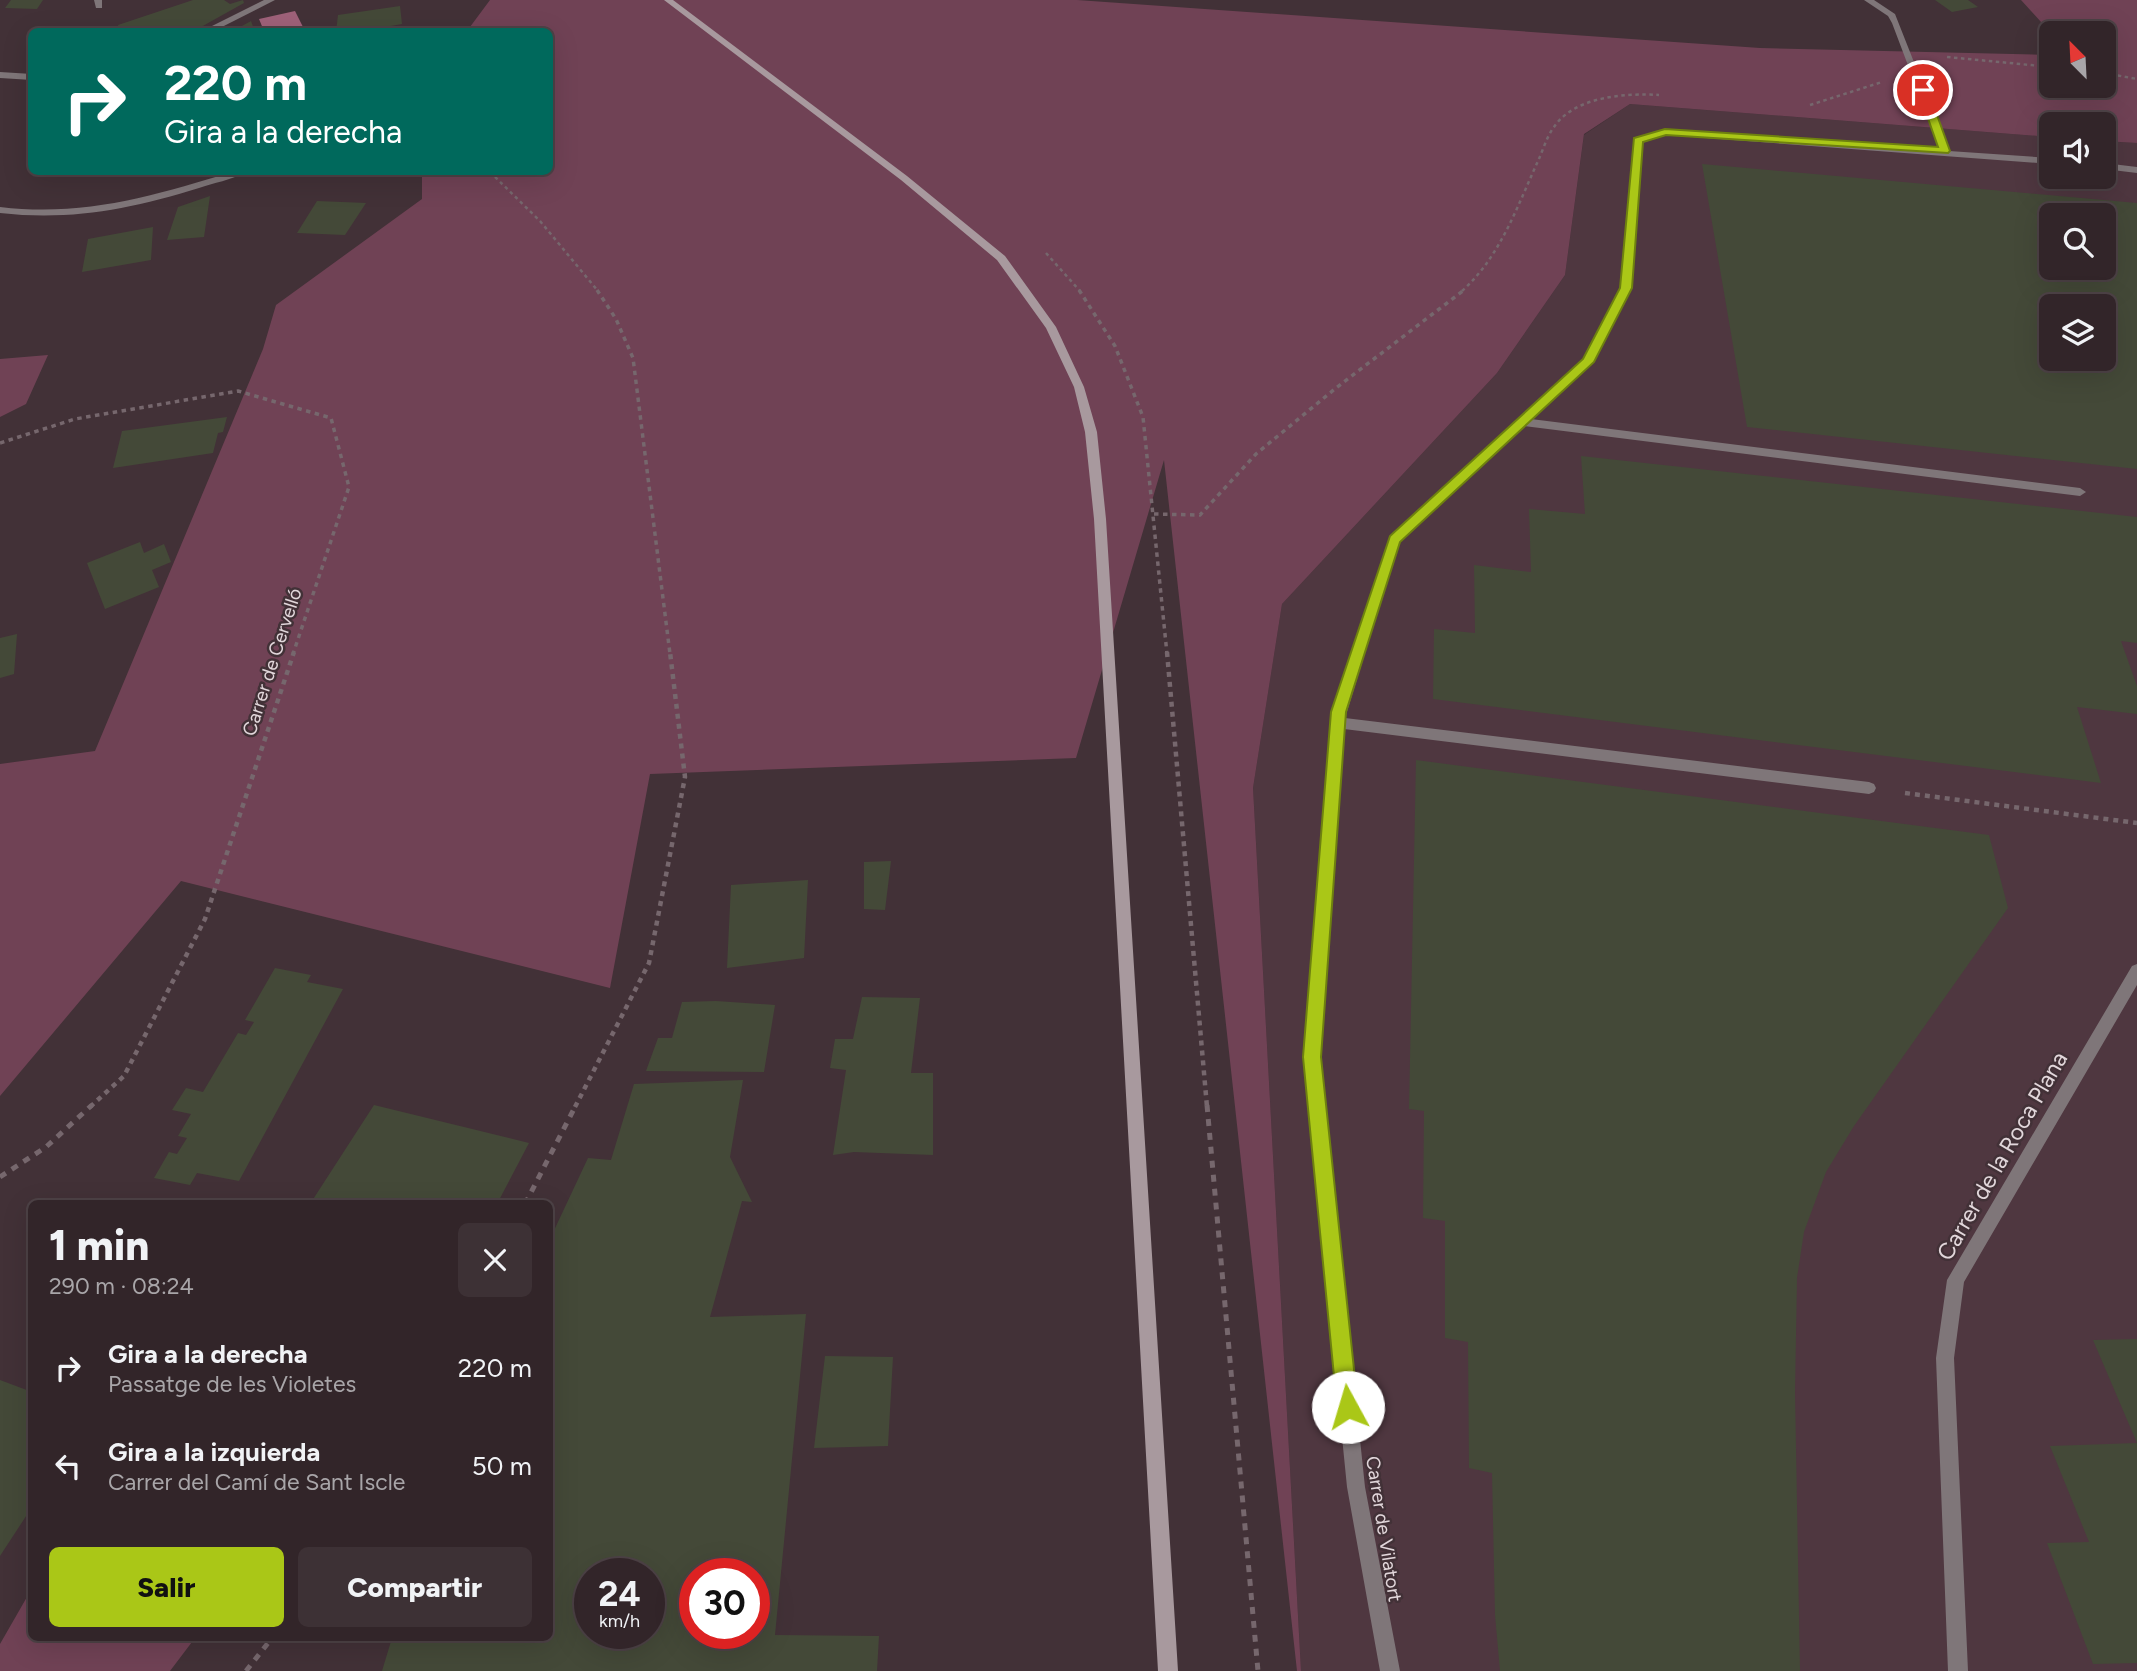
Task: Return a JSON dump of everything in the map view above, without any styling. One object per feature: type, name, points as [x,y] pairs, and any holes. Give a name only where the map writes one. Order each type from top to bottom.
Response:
[{"type":"main road","points":[[668,0],[893,170],[1002,258],[1051,327],[1079,387],[1091,432],[1100,519],[1168,1671]]},
{"type":"street","points":[[212,28],[271,0]]},
{"type":"street","points":[[1868,0],[1891,14],[1910,55],[1945,151],[2039,160]]},
{"type":"street","points":[[0,75],[28,77]]},
{"type":"street","name":"Carrer de Vilatort","points":[[1390,1671],[1356,1487],[1312,1057],[1339,712],[1394,540],[1587,362],[1626,288],[1637,141],[1665,132],[1945,151]]},
{"type":"street","points":[[2116,167],[2137,170]]},
{"type":"street","points":[[0,210],[55,215],[89,212],[129,205],[230,175]]},
{"type":"street","points":[[1522,422],[2080,492]]},
{"type":"street","points":[[1339,723],[1869,788]]},
{"type":"street","name":"Carrer de la Roca Plana","points":[[1958,1671],[1945,1358],[1956,1280],[2137,971]]},
{"type":"path","points":[[1910,55],[2039,65]]},
{"type":"path","points":[[1803,105],[1842,97],[1915,69]]},
{"type":"path","points":[[2116,75],[2137,79]]},
{"type":"path","points":[[1154,514],[1200,515],[1256,454],[1336,388],[1451,302],[1478,277],[1500,244],[1554,126],[1569,111],[1592,100],[1642,94],[1670,96]]},
{"type":"path","points":[[494,175],[527,205],[572,259],[614,315],[633,358],[685,777],[649,963],[527,1200]]},
{"type":"path","name":"Carrer de Cervelló","points":[[0,443],[75,419],[238,391],[331,418],[349,487],[205,919],[124,1076],[46,1147],[0,1177]]},
{"type":"path","points":[[1869,788],[2137,823]]},
{"type":"path","points":[[246,1671],[270,1641]]},
{"type":"shaded area","points":[[490,0],[1077,0],[1760,48],[2039,55],[2039,98],[2116,98],[2116,21],[2040,21],[2021,0],[2137,0],[2137,143],[2116,142],[2116,112],[2039,112],[2039,136],[1630,104],[1584,134],[1565,275],[1497,373],[1282,604],[1253,788],[1301,1671],[1297,1671],[1164,460],[1076,758],[650,774],[610,988],[181,881],[0,1096],[0,764],[95,751],[263,349],[276,305],[422,199],[422,175],[553,175],[553,28],[469,28]]},
{"type":"shaded area","points":[[295,11],[304,28],[263,28],[259,19]]},
{"type":"shaded area","points":[[1630,104],[2039,136],[2039,189],[2116,189],[2116,142],[2137,143],[2137,1671],[1301,1671],[1253,788],[1282,604],[1497,373],[1565,275],[1584,135]]},
{"type":"shaded area","points":[[48,355],[26,404],[0,417],[0,359]]},
{"type":"shaded area","points":[[28,1595],[28,1641],[193,1641],[170,1671],[0,1671],[0,1644]]},
{"type":"building","points":[[11,0],[43,0],[37,9],[5,8]]},
{"type":"building","points":[[193,0],[224,0],[230,4],[243,0],[244,3],[199,28],[118,28],[118,25]]},
{"type":"building","points":[[1935,0],[1968,0],[1978,7],[1952,12]]},
{"type":"building","points":[[400,6],[402,24],[385,28],[336,28],[338,15]]},
{"type":"building","points":[[251,21],[254,28],[238,28]]},
{"type":"building","points":[[1702,164],[2137,203],[2137,469],[1747,427]]},
{"type":"building","points":[[210,196],[204,237],[167,240],[178,207]]},
{"type":"building","points":[[317,201],[366,203],[345,235],[297,233]]},
{"type":"building","points":[[153,227],[151,260],[82,272],[88,239]]},
{"type":"building","points":[[227,417],[223,432],[218,433],[213,453],[113,468],[122,431]]},
{"type":"building","points":[[1581,456],[2137,517],[2137,643],[2121,641],[2137,686],[2137,714],[2077,707],[2101,783],[1433,699],[1434,629],[1475,633],[1474,565],[1531,572],[1529,509],[1585,514]]},
{"type":"building","points":[[140,542],[144,553],[164,544],[171,562],[152,570],[159,587],[105,609],[87,563]]},
{"type":"building","points":[[17,634],[14,674],[0,678],[0,638]]},
{"type":"building","points":[[1416,760],[1989,835],[2008,908],[1854,1126],[1826,1172],[1804,1232],[1797,1278],[1795,1392],[1800,1671],[1500,1671],[1495,1615],[1492,1473],[1469,1468],[1468,1342],[1445,1338],[1445,1221],[1423,1218],[1424,1111],[1409,1109]]},
{"type":"building","points":[[891,861],[885,910],[864,909],[864,862]]},
{"type":"building","points":[[808,880],[804,958],[727,968],[731,885]]},
{"type":"building","points":[[275,968],[311,975],[307,982],[343,989],[239,1181],[197,1173],[190,1185],[154,1178],[169,1152],[177,1154],[187,1138],[178,1136],[191,1114],[172,1110],[186,1088],[203,1092],[238,1033],[246,1035],[254,1022],[245,1020]]},
{"type":"building","points":[[862,997],[920,998],[911,1073],[933,1073],[933,1155],[854,1152],[833,1155],[846,1070],[830,1068],[835,1039],[853,1039]]},
{"type":"building","points":[[682,1002],[775,1005],[764,1072],[646,1071],[658,1038],[672,1038]]},
{"type":"building","points":[[743,1080],[730,1157],[752,1202],[742,1201],[710,1317],[806,1314],[775,1635],[879,1636],[877,1671],[382,1671],[391,1641],[553,1641],[553,1233],[588,1158],[611,1160],[634,1084]]},
{"type":"building","points":[[374,1105],[529,1143],[499,1200],[313,1200]]},
{"type":"building","points":[[2137,1339],[2137,1443],[2093,1340]]},
{"type":"building","points":[[825,1356],[893,1357],[888,1446],[814,1448]]},
{"type":"building","points":[[0,1380],[28,1390],[28,1513],[0,1556]]},
{"type":"building","points":[[2137,1443],[2137,1663],[2093,1664],[2047,1543],[2089,1542],[2050,1446]]},
{"type":"route","points":[[1348,1407],[1312,1057],[1339,712],[1394,540],[1587,362],[1626,288],[1637,141],[1665,132],[1945,151],[1923,90]]}]
